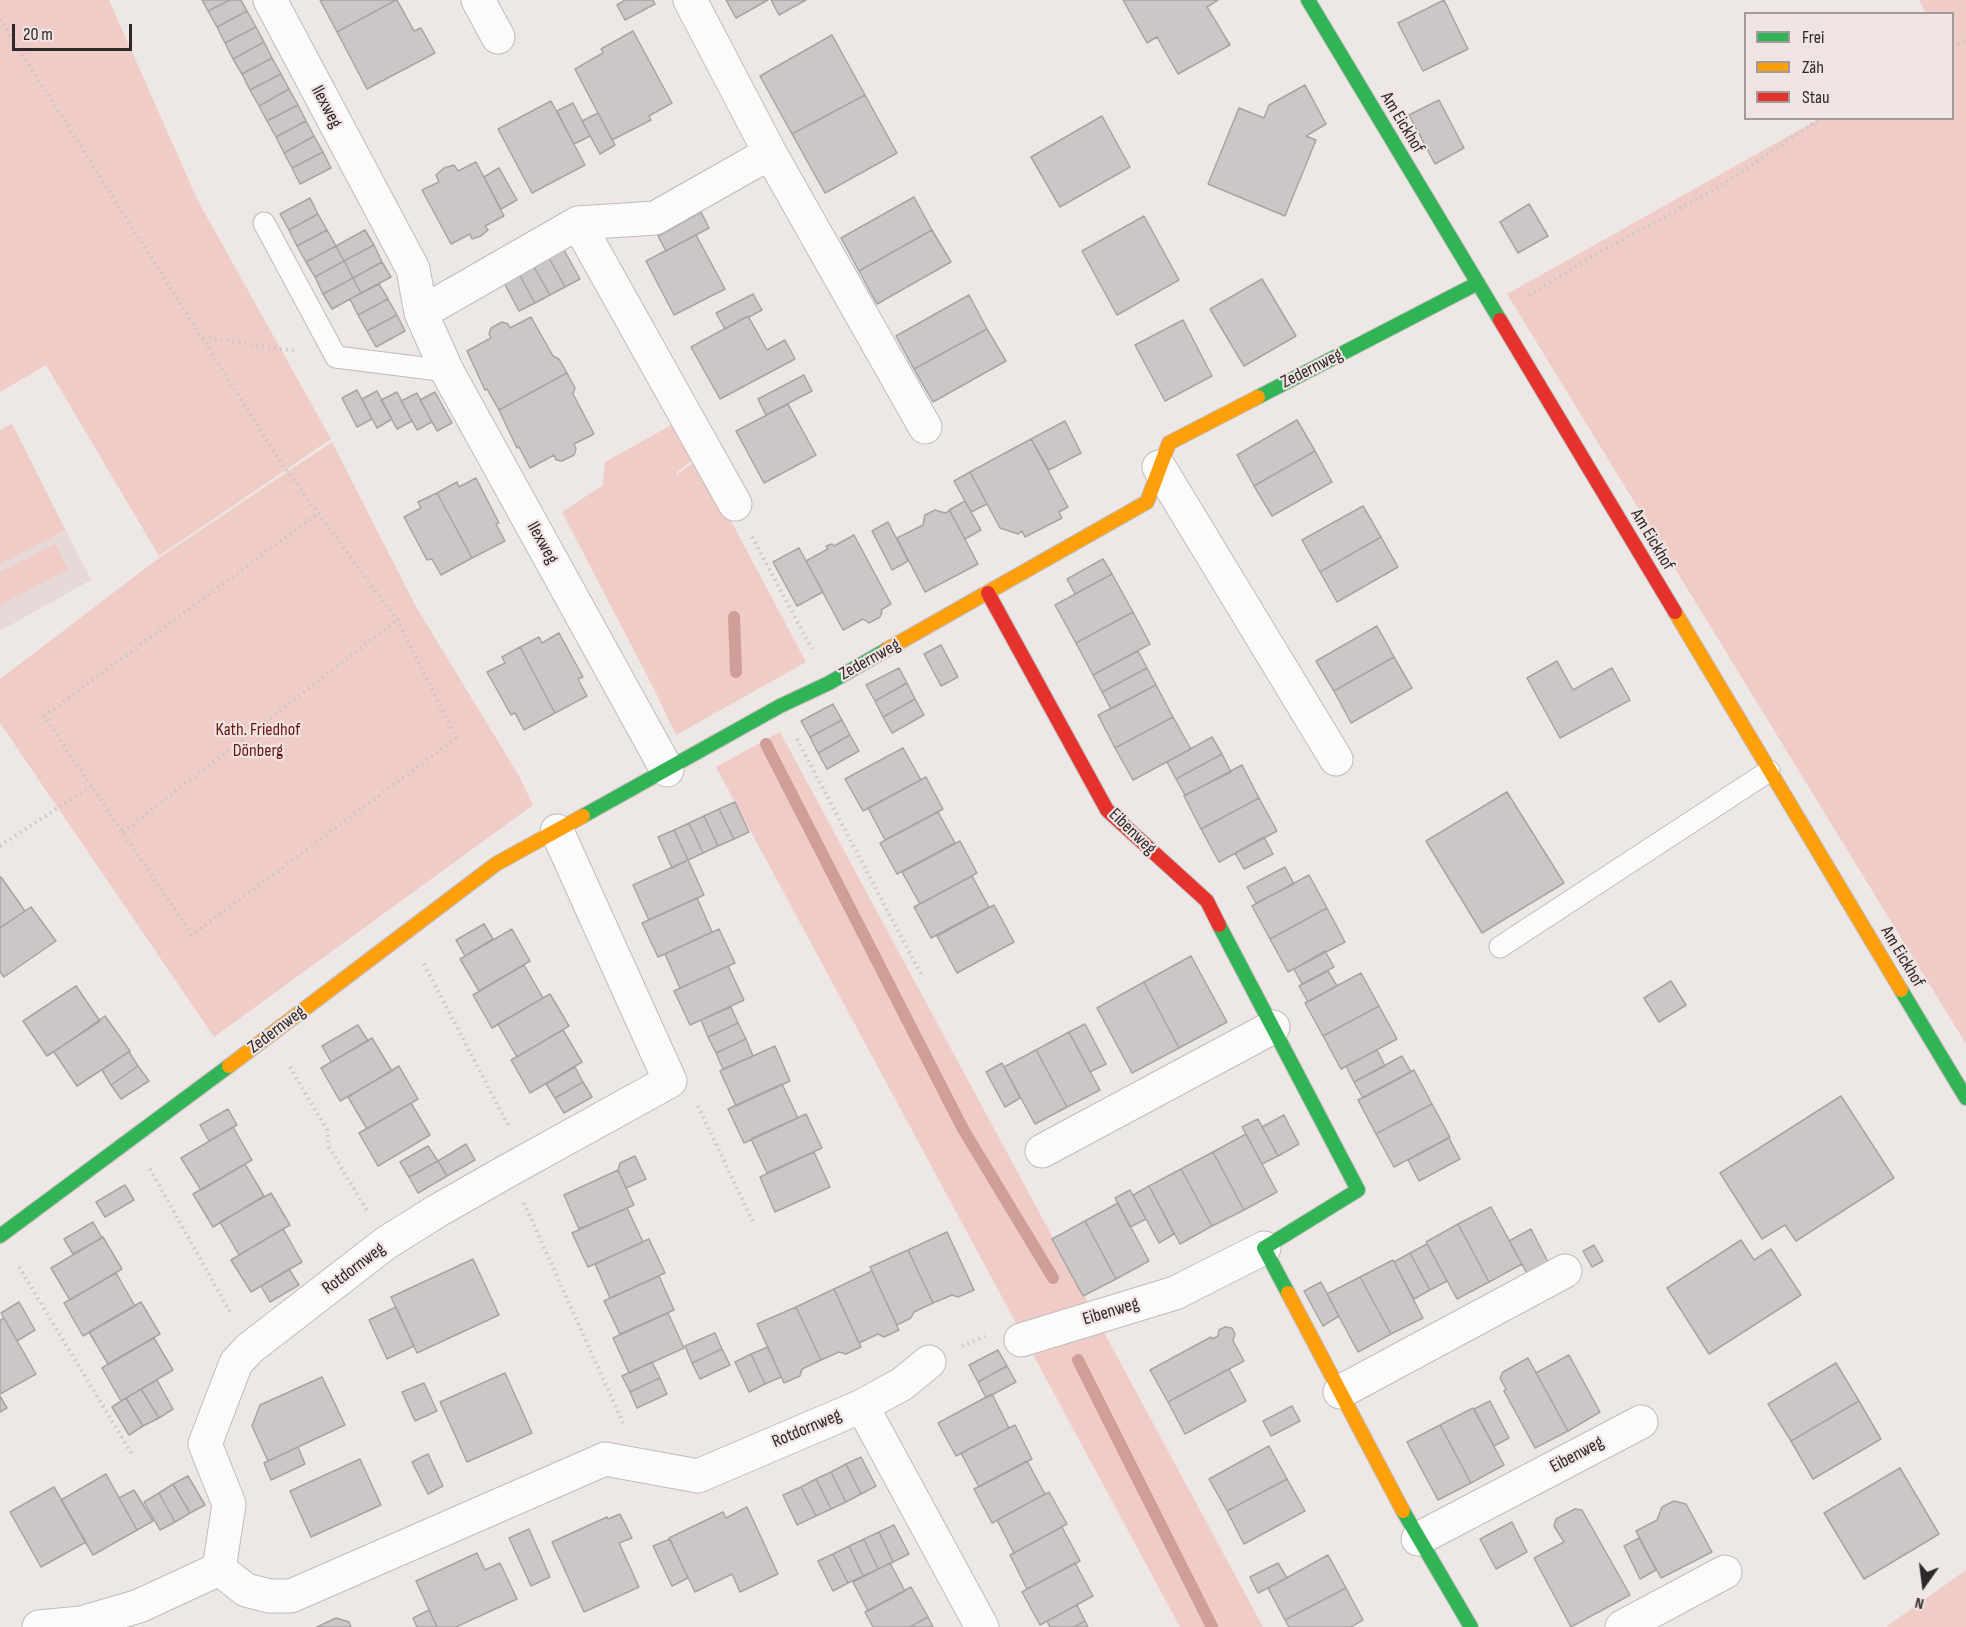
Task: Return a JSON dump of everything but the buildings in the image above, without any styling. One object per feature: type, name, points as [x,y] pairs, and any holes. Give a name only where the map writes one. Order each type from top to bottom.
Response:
[{"type":"street","name":"Ilexweg","points":[[270,0],[413,269],[421,313],[447,371],[667,770]]},
{"type":"street","points":[[478,0],[498,37]]},
{"type":"street","points":[[690,0],[770,153],[925,427]]},
{"type":"street","name":"Am Eickhof","points":[[1308,0],[1966,1098]]},
{"type":"street","points":[[421,313],[579,223],[655,218],[770,153]]},
{"type":"street","points":[[579,223],[735,504]]},
{"type":"street","name":"Zedernweg","points":[[0,1236],[271,1035],[496,864],[780,706],[829,682],[1146,502],[1169,443],[1478,283]]},
{"type":"street","points":[[1160,467],[1336,759]]},
{"type":"street","name":"Eibenweg","points":[[988,593],[1107,810],[1207,901],[1358,1190],[1264,1248],[1175,1293],[1021,1340]]},
{"type":"street","points":[[558,831],[670,1081]]},
{"type":"street","points":[[1042,1151],[1273,1027]]},
{"type":"street","name":"Rotdornweg","points":[[670,1081],[437,1211],[387,1243],[250,1348],[236,1363],[205,1444],[229,1504],[219,1569],[246,1590],[269,1596],[291,1596],[605,1459],[698,1476],[862,1406],[902,1384],[929,1362]]},
{"type":"street","points":[[1264,1248],[1418,1539],[1471,1627]]},
{"type":"street","points":[[1340,1392],[1565,1271]]},
{"type":"street","name":"Rotdornweg","points":[[862,1406],[982,1627]]},
{"type":"street","name":"Eibenweg","points":[[1418,1539],[1641,1422]]},
{"type":"street","points":[[39,1627],[81,1623],[139,1606],[219,1569]]},
{"type":"street","points":[[1622,1627],[1725,1572]]},
{"type":"lane","points":[[264,223],[336,357],[447,371]]},
{"type":"lane","points":[[1500,947],[1769,771]]},
{"type":"path","points":[[0,19],[282,464],[319,513],[397,620],[456,738],[192,935],[44,716],[319,513]]},
{"type":"path","points":[[1497,315],[1605,249],[1719,186],[1818,120]]},
{"type":"path","points":[[202,337],[336,357]]},
{"type":"path","points":[[735,504],[829,682]]},
{"type":"path","points":[[123,832],[397,620]]},
{"type":"path","points":[[780,706],[921,974]]},
{"type":"path","points":[[0,846],[91,786]]},
{"type":"path","points":[[406,931],[518,1165],[625,1427],[629,1464]]},
{"type":"path","points":[[271,1035],[327,1130],[329,1147],[387,1243]]},
{"type":"path","points":[[670,1081],[691,1091],[754,1224]]},
{"type":"path","points":[[132,1137],[250,1348]]},
{"type":"path","points":[[0,1236],[132,1454]]},
{"type":"path","points":[[929,1362],[1008,1325],[1021,1340]]},
{"type":"shaded area","points":[[12,424],[91,580],[0,631],[0,430]]},
{"type":"green space","points":[[0,0],[109,0],[198,201],[331,439],[159,556],[46,365],[0,392]]},
{"type":"green space","points":[[1919,0],[1966,0],[1966,1044],[1507,294],[1817,120],[1954,120],[1954,12],[1925,12]]},
{"type":"green space","points":[[675,423],[696,458],[676,473],[679,478],[678,474],[698,459],[806,662],[676,735],[562,512],[603,485],[605,462]]},
{"type":"green space","points":[[12,424],[65,530],[0,564],[0,430]]},
{"type":"green space","name":"Kath. Friedhof Dönberg","points":[[332,442],[415,605],[519,776],[533,805],[214,1037],[0,723],[0,679],[159,558]]},
{"type":"green space","points":[[55,544],[68,569],[0,605],[0,572]]},
{"type":"green space","points":[[780,732],[1263,1627],[1180,1627],[716,767]]},
{"type":"green space","points":[[1966,1570],[1966,1627],[1886,1627]]},
{"type":"waterway","points":[[734,617],[736,672]]},
{"type":"waterway","points":[[766,744],[963,1129],[1053,1278]]},
{"type":"waterway","points":[[1078,1360],[1212,1627]]},
{"type":"traffic: fast","points":[[1308,0],[1500,320]]},
{"type":"traffic: fast","points":[[1258,397],[1478,283]]},
{"type":"traffic: fast","points":[[583,816],[780,706],[829,683],[886,650]]},
{"type":"traffic: fast","points":[[1219,925],[1358,1190],[1264,1248],[1288,1293]]},
{"type":"traffic: fast","points":[[1901,990],[1966,1098]]},
{"type":"traffic: fast","points":[[0,1236],[229,1066]]},
{"type":"traffic: fast","points":[[1403,1511],[1471,1627]]},
{"type":"traffic: slow","points":[[886,650],[1147,502],[1169,443],[1258,397]]},
{"type":"traffic: slow","points":[[1675,612],[1901,990]]},
{"type":"traffic: slow","points":[[229,1066],[496,864],[583,816]]},
{"type":"traffic: slow","points":[[1288,1293],[1403,1511]]},
{"type":"traffic: jam","points":[[1500,320],[1675,612]]},
{"type":"traffic: jam","points":[[988,593],[1107,810],[1207,901],[1219,925]]}]
